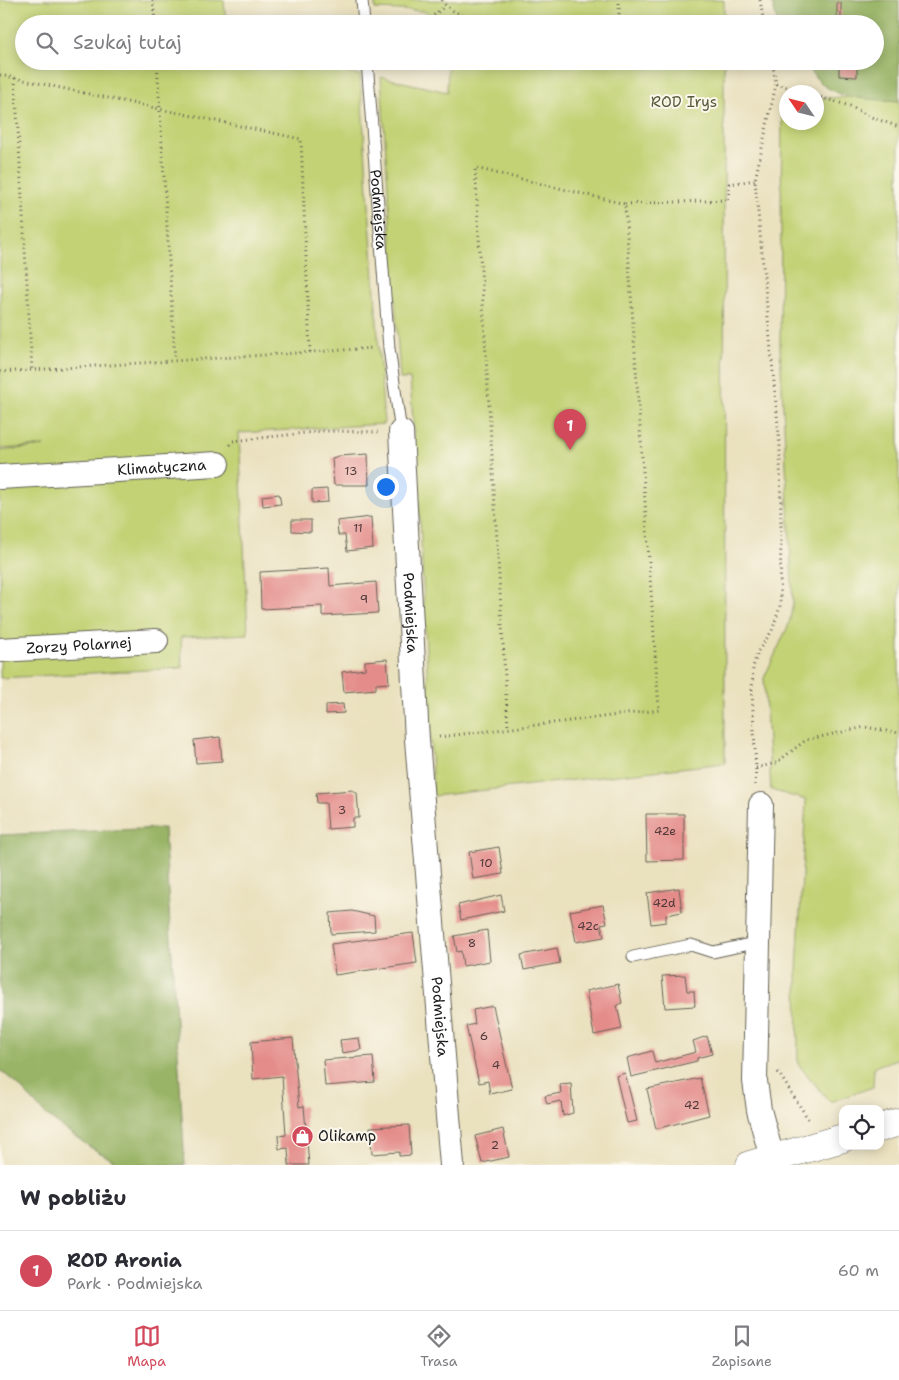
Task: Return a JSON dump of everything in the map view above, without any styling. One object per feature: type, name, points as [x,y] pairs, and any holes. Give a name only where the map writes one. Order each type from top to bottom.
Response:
[{"type":"street","name":"Podmiejska","points":[[400,432],[417,740],[452,1165]]},
{"type":"street","name":"Klimatyczna","points":[[0,477],[217,464]]},
{"type":"street","name":"Zorzy Polarnej","points":[[0,650],[156,641]]},
{"type":"street","points":[[761,805],[755,1081],[766,1163],[839,1139]]},
{"type":"street","points":[[884,1127],[899,1122]]},
{"type":"lane","points":[[362,0],[363,15]]},
{"type":"lane","name":"Podmiejska","points":[[368,70],[389,348],[400,432]]},
{"type":"lane","points":[[633,957],[691,946],[713,952],[759,942]]},
{"type":"path","points":[[153,0],[154,15]]},
{"type":"path","points":[[442,0],[445,6],[464,15]]},
{"type":"path","points":[[618,15],[619,0]]},
{"type":"path","points":[[760,0],[762,15]]},
{"type":"path","points":[[434,15],[445,6]]},
{"type":"path","points":[[158,70],[175,360]]},
{"type":"path","points":[[761,805],[754,788],[756,768],[752,692],[753,667],[758,651],[772,631],[780,607],[782,532],[780,446],[755,180],[776,84],[774,70]]},
{"type":"path","points":[[0,74],[301,139],[310,352]]},
{"type":"path","points":[[15,78],[32,370]]},
{"type":"path","points":[[824,98],[850,106],[871,117],[899,126]]},
{"type":"path","points":[[508,728],[475,168],[625,204],[729,200],[729,184],[755,180]]},
{"type":"path","points":[[417,740],[659,710],[625,204]]},
{"type":"path","points":[[0,372],[378,347],[389,348]]},
{"type":"path","name":"Klimatyczna","points":[[217,464],[224,451],[233,441],[323,431],[400,432]]},
{"type":"path","points":[[756,768],[776,762],[806,740],[865,727],[899,733]]},
{"type":"path","points":[[777,1069],[810,1121],[816,1146]]},
{"type":"green space","points":[[0,0],[224,0],[225,15],[15,15],[15,70],[335,70],[360,75],[384,424],[239,433],[248,634],[181,637],[182,668],[0,678],[0,451],[44,446],[0,449]]},
{"type":"green space","points":[[375,0],[724,0],[724,15],[431,15],[423,11],[375,9]]},
{"type":"green space","points":[[771,0],[899,0],[899,101],[858,98],[838,93],[821,83],[810,70],[884,70],[884,15],[775,15]]},
{"type":"green space","name":"ROD Irys","points":[[448,70],[724,70],[725,763],[433,796],[420,521],[410,379],[400,379],[381,77],[447,92]]},
{"type":"green space","points":[[849,97],[899,101],[899,1058],[874,1067],[873,1087],[830,1102],[798,1064],[797,970],[806,800],[771,790],[764,678],[789,624],[793,603],[780,348],[782,130],[824,130],[824,98]]},
{"type":"green space","points":[[164,828],[185,1165],[120,1164],[90,1147],[47,1116],[17,1084],[0,1070],[0,835]]},
{"type":"building","points":[[837,2],[841,3],[841,15],[837,15]]},
{"type":"building","points":[[839,70],[857,70],[857,77],[839,76]]},
{"type":"building","points":[[368,454],[369,485],[334,485],[332,458]]},
{"type":"building","points":[[327,489],[328,502],[312,503],[312,490]]},
{"type":"building","points":[[279,494],[281,504],[263,506],[262,496]]},
{"type":"building","points":[[371,517],[373,548],[347,551],[345,535],[338,535],[337,521]]},
{"type":"building","points":[[292,520],[311,520],[311,532],[292,531]]},
{"type":"building","points":[[329,568],[330,586],[376,582],[378,613],[322,616],[322,606],[261,609],[260,572]]},
{"type":"building","points":[[387,659],[389,683],[376,684],[376,689],[344,692],[342,672],[365,669],[365,661]]},
{"type":"building","points":[[343,704],[344,713],[326,714],[326,705]]},
{"type":"building","points":[[220,737],[222,761],[196,763],[194,740]]},
{"type":"building","points":[[353,790],[357,793],[359,818],[353,818],[353,827],[328,829],[326,803],[317,803],[316,793]]},
{"type":"building","points":[[646,814],[684,814],[684,860],[647,861]]},
{"type":"building","points":[[499,847],[503,874],[473,879],[469,852]]},
{"type":"building","points":[[679,888],[682,912],[666,915],[666,922],[651,924],[647,893]]},
{"type":"building","points":[[501,895],[504,911],[461,920],[458,905]]},
{"type":"building","points":[[603,905],[607,923],[601,924],[604,937],[576,942],[570,911]]},
{"type":"building","points":[[352,911],[374,916],[375,931],[331,934],[330,913]]},
{"type":"building","points":[[487,930],[490,961],[463,966],[461,951],[457,952],[454,936]]},
{"type":"building","points":[[413,933],[417,963],[335,975],[331,944]]},
{"type":"building","points":[[557,948],[560,963],[524,970],[521,955]]},
{"type":"building","points":[[685,975],[687,991],[694,991],[695,1006],[665,1008],[662,976]]},
{"type":"building","points":[[618,984],[622,1003],[617,1005],[622,1029],[594,1035],[586,991]]},
{"type":"building","points":[[493,1006],[512,1089],[490,1094],[488,1081],[479,1083],[466,1026],[475,1024],[473,1010]]},
{"type":"building","points":[[707,1036],[712,1054],[697,1058],[697,1061],[631,1077],[627,1058],[652,1051],[655,1063],[696,1052],[693,1041]]},
{"type":"building","points":[[293,1038],[299,1107],[304,1106],[309,1165],[289,1165],[288,1148],[279,1149],[278,1136],[286,1135],[282,1076],[253,1079],[251,1042]]},
{"type":"building","points":[[359,1038],[361,1050],[342,1053],[340,1040]]},
{"type":"building","points":[[373,1056],[375,1082],[325,1086],[323,1060]]},
{"type":"building","points":[[625,1073],[637,1121],[627,1123],[616,1076]]},
{"type":"building","points":[[700,1078],[709,1115],[656,1129],[647,1089]]},
{"type":"building","points":[[571,1083],[573,1113],[563,1116],[561,1101],[547,1104],[545,1096],[561,1093],[560,1084]]},
{"type":"building","points":[[409,1125],[411,1155],[399,1156],[399,1152],[372,1154],[370,1127]]},
{"type":"building","points":[[503,1129],[509,1157],[482,1163],[475,1136]]},
{"type":"place","name":"ROD Aronia","points":[[570,450]]},
{"type":"place","name":"Olikamp","points":[[302,1136]]}]
